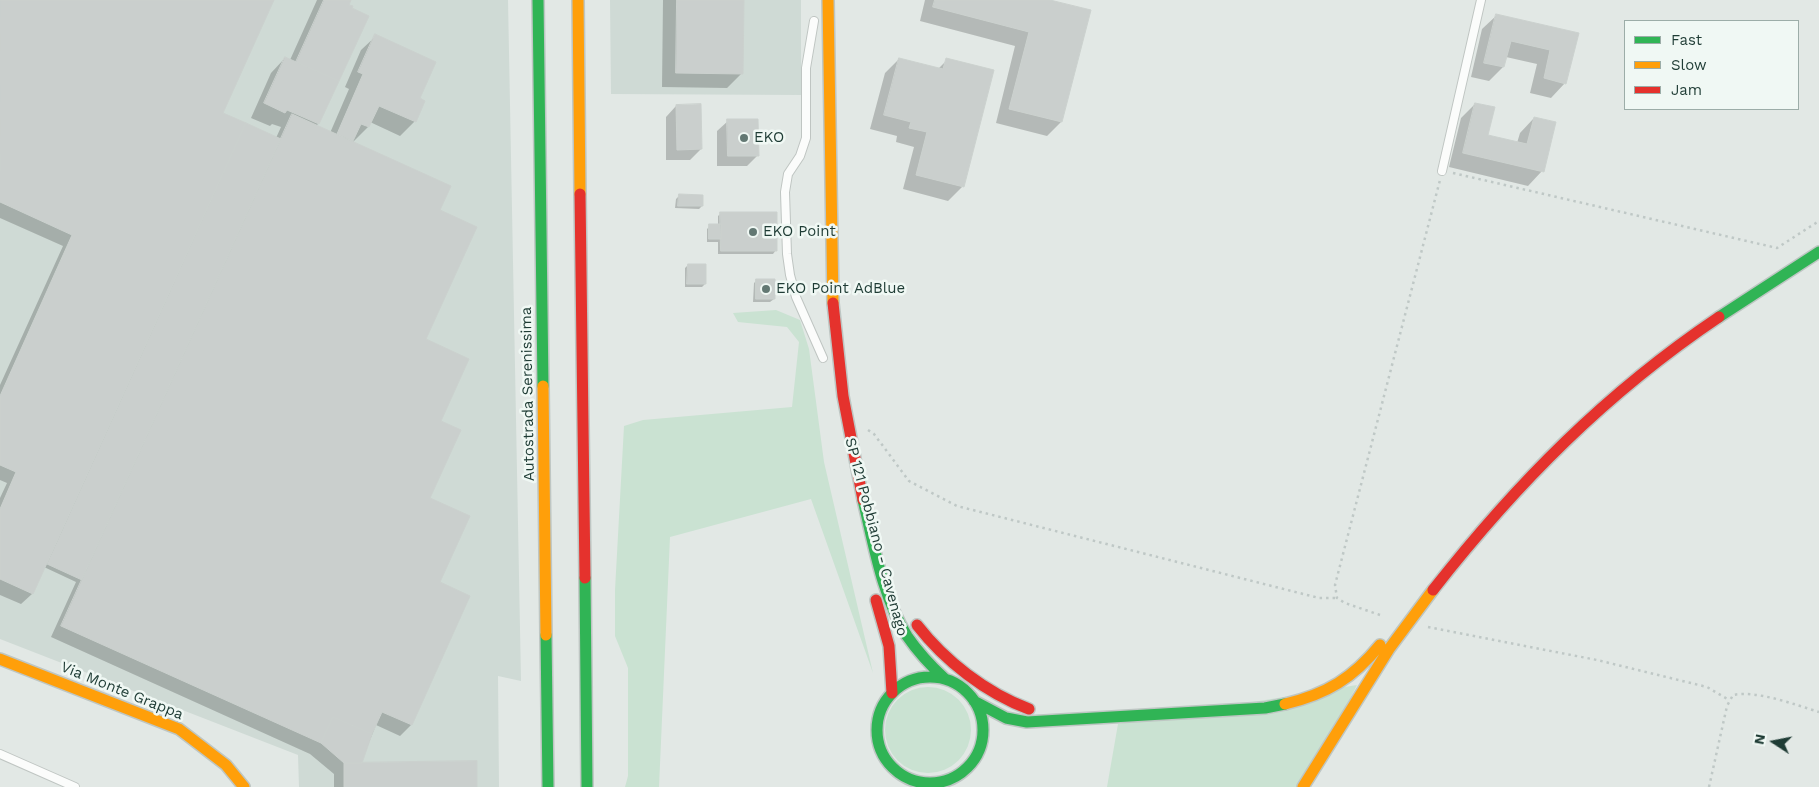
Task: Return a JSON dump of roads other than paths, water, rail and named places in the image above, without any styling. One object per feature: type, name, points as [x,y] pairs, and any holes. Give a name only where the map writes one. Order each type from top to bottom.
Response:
[{"type":"main road","name":"Autostrada Serenissima","points":[[538,0],[547,784]]},
{"type":"main road","points":[[578,0],[587,787]]},
{"type":"main road","name":"SP 121 Pobbiano - Cavenago","points":[[828,0],[832,288],[834,335],[842,397],[874,547],[898,618],[913,645],[945,679]]},
{"type":"main road","points":[[814,7],[816,141]]},
{"type":"main road","points":[[1303,787],[1399,636],[1451,567],[1526,481],[1615,396],[1704,328],[1819,252]]},
{"type":"main road","points":[[820,321],[823,362]]},
{"type":"main road","points":[[862,494],[900,597]]},
{"type":"main road","points":[[1439,563],[1452,550],[1481,531]]},
{"type":"main road","points":[[974,701],[997,714],[1020,722],[1265,708],[1318,696],[1336,686],[1365,663],[1428,578]]},
{"type":"main road","name":"SP 121 Pobbiano - Cavenago","points":[[872,588],[890,649],[892,693]]},
{"type":"main road","points":[[911,616],[924,636],[935,646],[986,688],[1014,705],[1034,710],[1073,711],[1117,716]]},
{"type":"main road","name":"Via Monte Grappa","points":[[0,659],[179,729],[226,765],[244,787]]},
{"type":"main road","name":"SP 121 Pobbiano - Cavenago","points":[[972,780],[979,750],[982,737],[982,724],[979,710],[963,688],[945,679],[932,677],[916,679],[903,684],[892,693],[879,715],[877,730],[879,745],[885,759],[893,768],[918,784],[944,781],[953,777],[969,766],[979,750]]},
{"type":"main road","points":[[1313,787],[1348,730],[1370,681]]},
{"type":"lane","points":[[1442,171],[1481,0]]},
{"type":"lane","points":[[814,21],[806,68],[806,138],[800,156],[788,174],[785,192],[787,254],[790,275],[796,297],[823,362]]},
{"type":"lane","points":[[0,754],[75,787]]},
{"type":"place","name":"EKO","points":[[744,138]]},
{"type":"place","name":"EKO Point","points":[[753,232]]},
{"type":"place","name":"EKO Point AdBlue","points":[[766,289]]}]
